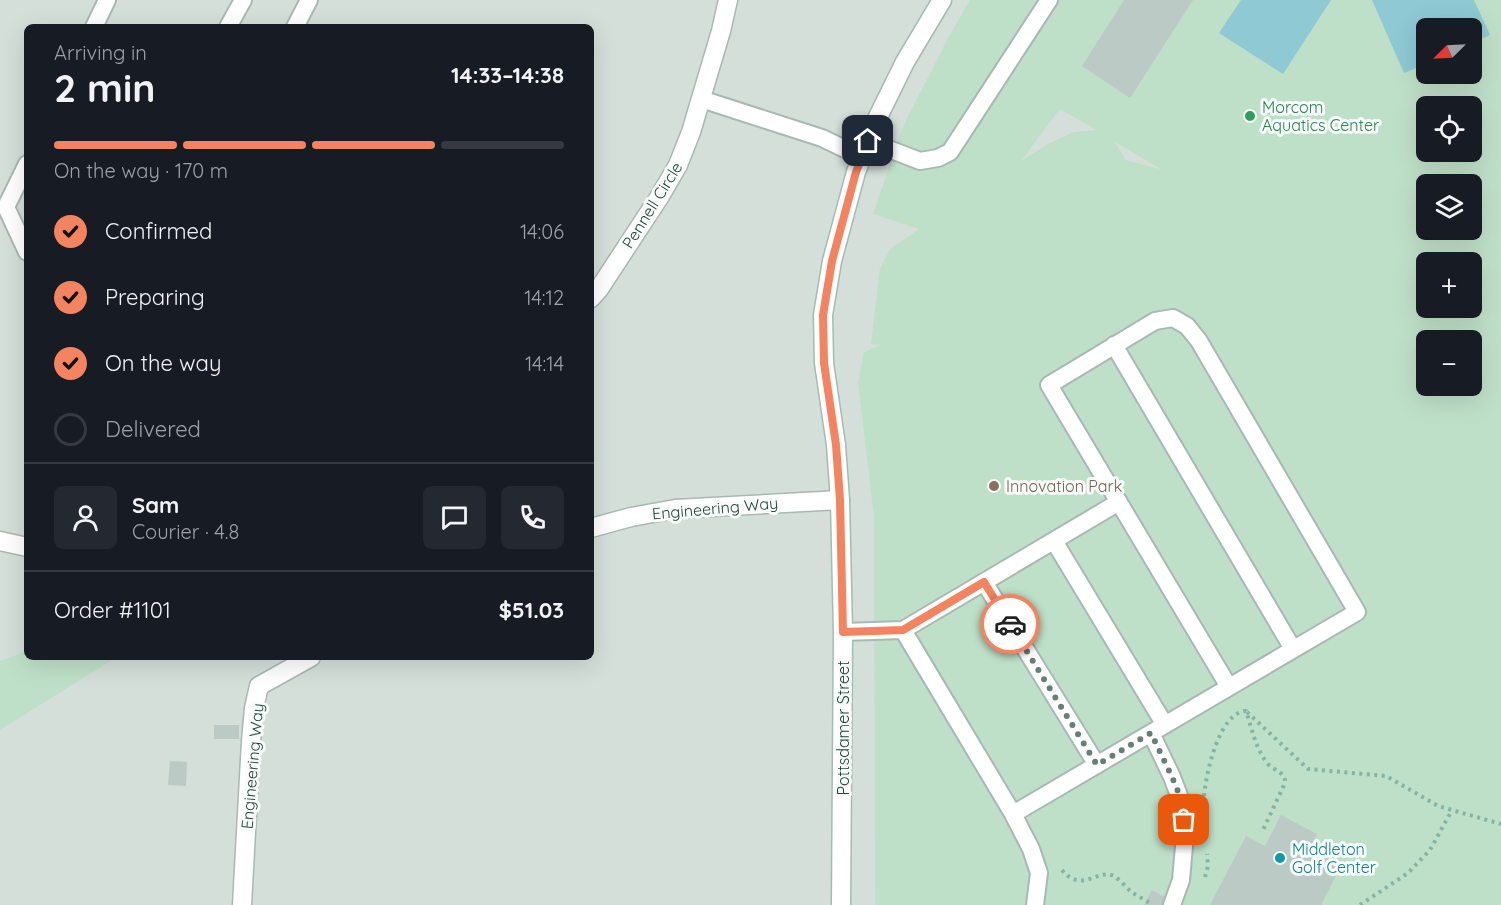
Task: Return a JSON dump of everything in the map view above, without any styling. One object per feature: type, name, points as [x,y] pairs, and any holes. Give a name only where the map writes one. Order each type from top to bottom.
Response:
[{"type":"street","name":"Pennell Circle","points":[[594,295],[678,165],[701,99],[728,0]]},
{"type":"street","name":"Pottsdamer Street","points":[[841,905],[843,632],[840,500],[836,445],[824,363],[823,315],[832,261],[856,172],[875,123],[905,62],[942,0]]},
{"type":"street","name":"Engineering Way","points":[[594,527],[631,517],[675,509],[840,500]]},
{"type":"street","points":[[0,541],[24,546]]},
{"type":"street","name":"Engineering Way","points":[[242,905],[252,730],[259,686],[306,660]]},
{"type":"lane","points":[[95,24],[107,0]]},
{"type":"lane","points":[[230,24],[243,0]]},
{"type":"lane","points":[[297,24],[309,0]]},
{"type":"lane","points":[[701,99],[822,138],[865,149],[920,162],[938,158],[950,152],[1049,0]]},
{"type":"lane","points":[[24,170],[6,207],[24,246]]},
{"type":"lane","points":[[1013,814],[1357,612],[1199,341],[1187,326],[1173,318],[1155,321],[1049,385],[1229,687]]},
{"type":"lane","points":[[1114,345],[1293,649]]},
{"type":"lane","points":[[843,632],[903,630],[1119,502]]},
{"type":"lane","points":[[1054,541],[1158,729],[1172,777],[1184,806],[1185,835],[1181,880],[1172,905]]},
{"type":"lane","points":[[984,582],[1097,765]]},
{"type":"lane","points":[[903,630],[1013,814],[1031,849],[1039,873],[1035,905]]},
{"type":"path","points":[[1204,801],[1206,778],[1216,742],[1231,718],[1239,711],[1246,711],[1308,769],[1386,776],[1438,806],[1501,824]]},
{"type":"path","points":[[1246,711],[1261,754],[1269,765],[1286,778],[1263,830]]},
{"type":"path","points":[[1360,905],[1408,873],[1430,850],[1452,810]]},
{"type":"path","points":[[1203,887],[1208,866],[1206,843]]},
{"type":"path","points":[[1059,867],[1076,880],[1087,880],[1106,875],[1114,876],[1131,891],[1152,904]]},
{"type":"shaded area","name":"Innovation Park","points":[[0,0],[1501,0],[1501,93],[1482,96],[1416,96],[1416,162],[1425,162],[1424,174],[1416,174],[1416,240],[1423,240],[1423,252],[1416,252],[1416,318],[1421,318],[1421,330],[1416,330],[1416,396],[1419,396],[1408,905],[0,905]]},
{"type":"green space","points":[[970,0],[1501,0],[1501,905],[875,905],[874,517],[858,382],[864,352],[881,345],[871,344],[880,268],[890,249],[919,229],[873,214],[903,126]],"holes":[[[1060,109],[1096,130],[1073,132],[1021,161]],[[1115,142],[1159,169],[1126,160]]]},
{"type":"green space","points":[[24,652],[24,660],[112,660],[0,730],[0,661]]},
{"type":"water","points":[[1241,0],[1331,0],[1283,74],[1219,33]]},
{"type":"water","points":[[1372,0],[1474,0],[1490,35],[1482,39],[1482,18],[1416,18],[1416,68],[1404,73]]},
{"type":"building","points":[[1124,0],[1193,0],[1130,98],[1082,66]]},
{"type":"building","points":[[214,725],[239,725],[239,739],[214,739]]},
{"type":"building","points":[[170,761],[187,762],[186,786],[168,785]]},
{"type":"building","name":"Middleton Golf Center","points":[[1281,815],[1317,834],[1309,849],[1341,866],[1321,905],[1210,905],[1246,836],[1265,846]]},
{"type":"building","points":[[1152,890],[1179,905],[1144,905]]},
{"type":"way so far","points":[[1010,624],[1097,765],[1151,733],[1184,806],[1184,820]]},
{"type":"place","name":"Morcom Aquatics Center","points":[[1250,116]]},
{"type":"place","name":"Innovation Park","points":[[994,486]]},
{"type":"place","name":"Middleton Golf Center","points":[[1280,858]]},
{"type":"route","points":[[868,141],[856,172],[832,261],[823,315],[824,363],[836,445],[840,500],[843,632],[903,630],[984,582],[1010,624]]}]
